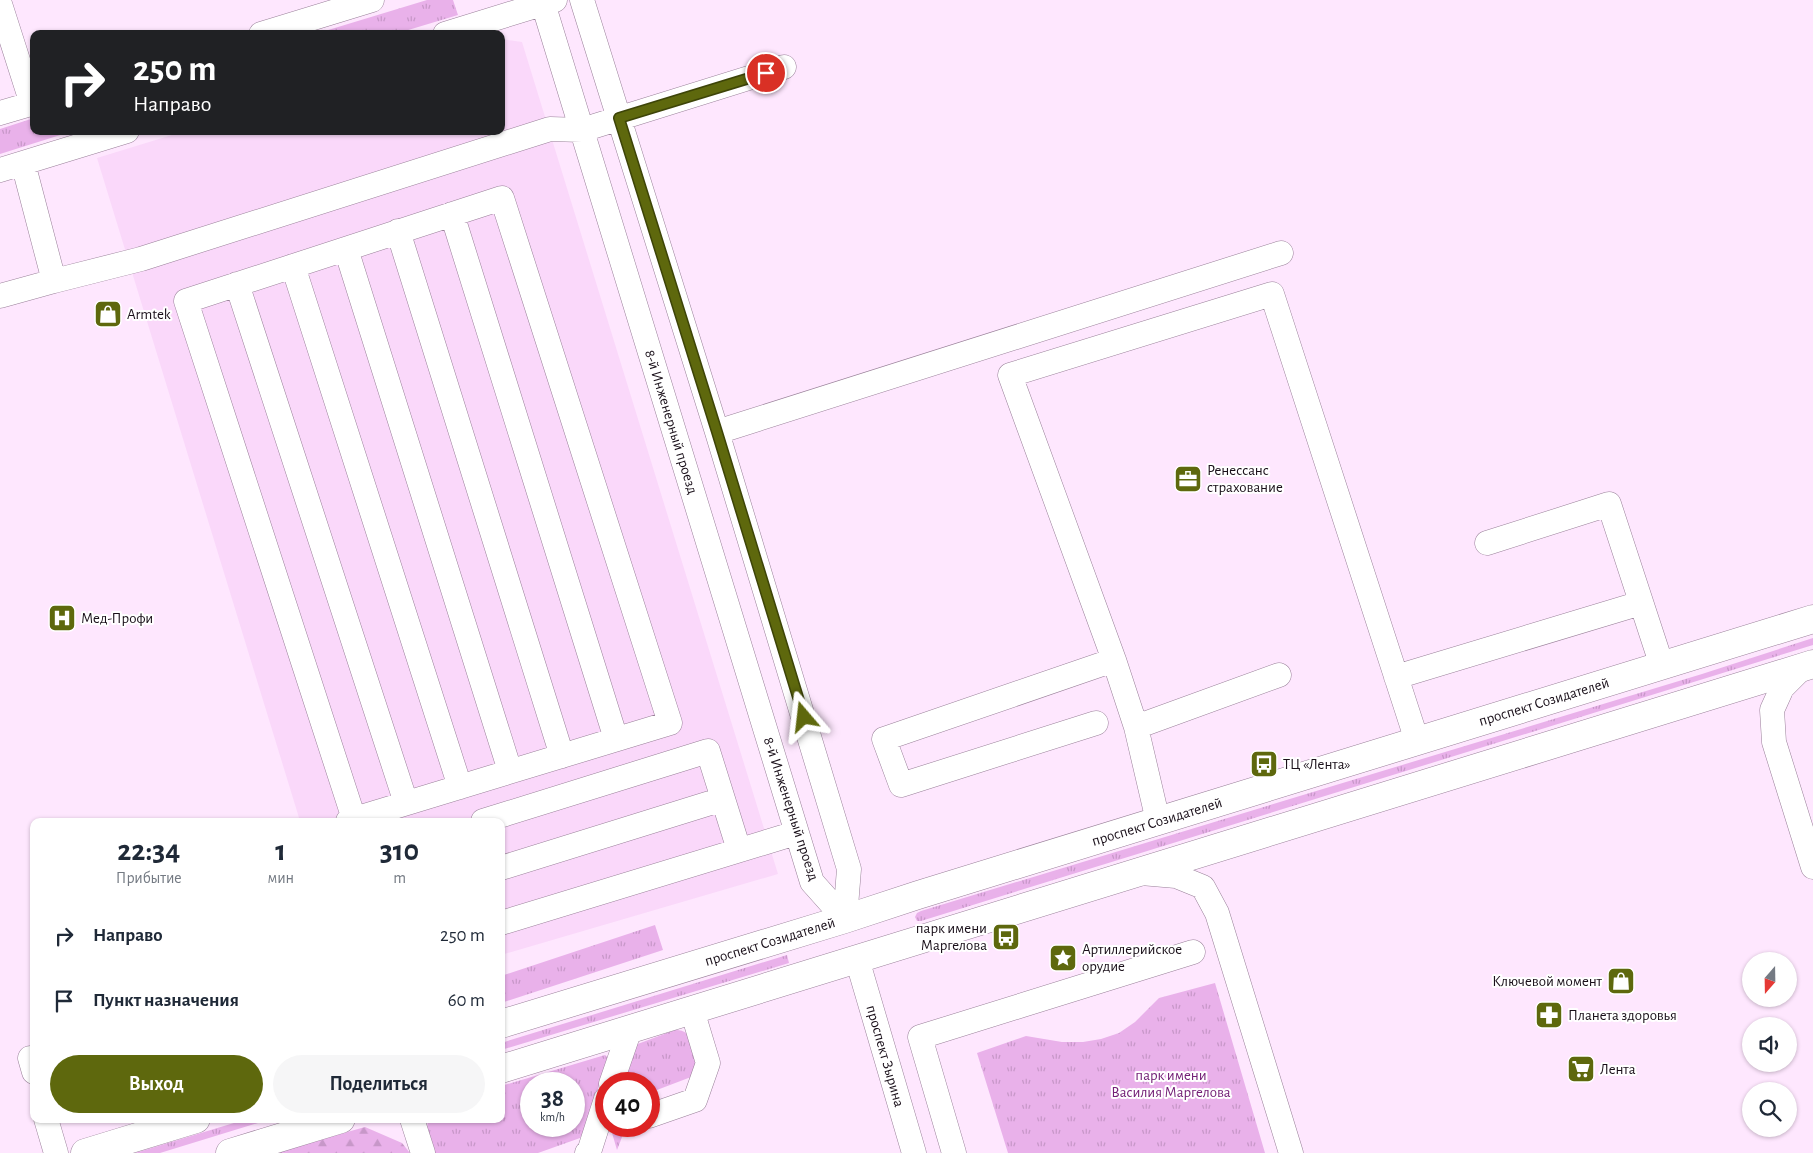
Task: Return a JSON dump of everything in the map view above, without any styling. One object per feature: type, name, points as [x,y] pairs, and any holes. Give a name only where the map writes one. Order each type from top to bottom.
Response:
[{"type":"main road","name":"проспект Созидателей","points":[[505,1023],[845,920],[1158,821],[1813,619]]},
{"type":"main road","points":[[505,1068],[1808,666]]},
{"type":"main road","points":[[845,920],[857,959]]},
{"type":"main road","points":[[86,1153],[183,1123]]},
{"type":"main road","points":[[230,1153],[328,1123]]},
{"type":"street","points":[[274,30],[372,0]]},
{"type":"street","points":[[582,0],[717,432],[849,869],[845,920]]},
{"type":"street","points":[[457,30],[546,1]]},
{"type":"street","name":"8-й Инженерный проезд","points":[[546,1],[582,130],[796,833],[812,882],[845,920]]},
{"type":"street","points":[[0,4],[30,94]]},
{"type":"street","points":[[0,296],[141,259],[550,129],[582,130],[784,67]]},
{"type":"street","points":[[0,113],[30,104]]},
{"type":"street","points":[[0,170],[114,135]]},
{"type":"street","points":[[23,163],[54,282]]},
{"type":"street","points":[[350,818],[186,301],[502,198],[670,723],[357,818]]},
{"type":"street","points":[[452,214],[616,739]]},
{"type":"street","points":[[398,231],[562,756]]},
{"type":"street","points":[[346,249],[510,771]]},
{"type":"street","points":[[717,432],[1281,253]]},
{"type":"street","points":[[293,266],[460,787]]},
{"type":"street","points":[[237,284],[406,803]]},
{"type":"street","points":[[1158,821],[1136,727],[1114,660],[1010,375],[1272,294],[1417,741]]},
{"type":"street","points":[[1487,543],[1609,504],[1662,666]]},
{"type":"street","points":[[1396,677],[1642,603]]},
{"type":"street","points":[[1096,723],[901,785],[884,739],[1114,660]]},
{"type":"street","points":[[1808,666],[1782,688],[1772,710],[1774,742],[1813,867]]},
{"type":"street","points":[[1136,727],[1279,675]]},
{"type":"street","points":[[493,818],[708,751],[739,850]]},
{"type":"street","points":[[505,867],[723,799]]},
{"type":"street","points":[[505,922],[796,833]]},
{"type":"street","points":[[1134,873],[1176,876],[1203,887],[1217,912],[1290,1153]]},
{"type":"street","points":[[954,1153],[920,1037],[1193,952]]},
{"type":"street","name":"проспект Зырина","points":[[857,959],[914,1153]]},
{"type":"street","points":[[660,1112],[695,1100],[708,1063],[692,1010]]},
{"type":"street","points":[[615,1072],[630,1029]]},
{"type":"street","points":[[47,1123],[56,1153]]},
{"type":"street","points":[[413,1123],[423,1153]]},
{"type":"street","points":[[587,1153],[595,1131]]},
{"type":"shaded area","points":[[505,40],[522,42],[778,874],[505,954],[505,818],[299,818],[97,158],[172,135],[505,135]]},
{"type":"green space","points":[[427,0],[453,0],[458,15],[408,30],[328,30]]},
{"type":"green space","points":[[30,119],[30,135],[60,135],[0,154],[0,129]]},
{"type":"green space","points":[[1813,638],[1813,645],[921,921],[917,921],[915,917],[921,911],[1702,674]]},
{"type":"green space","points":[[655,925],[663,950],[505,1002],[505,975]]},
{"type":"green space","points":[[787,955],[789,963],[505,1049],[505,1042]]},
{"type":"green space","name":"парк имени Василия Маргелова","points":[[1215,983],[1265,1153],[1008,1153],[977,1053],[1026,1036],[1062,1042],[1083,1042],[1101,1039],[1119,1033],[1135,1022],[1159,998]]},
{"type":"green space","points":[[675,1030],[681,1031],[692,1040],[700,1061],[691,1077],[660,1089],[660,1072],[626,1072],[635,1045]]},
{"type":"green space","points":[[605,1055],[608,1058],[603,1072],[595,1072],[595,1098],[585,1128],[585,1072],[548,1072]]},
{"type":"green space","points":[[520,1080],[520,1137],[581,1137],[538,1153],[434,1153],[427,1129],[428,1123],[505,1123],[505,1085]]},
{"type":"green space","points":[[234,1123],[258,1123],[160,1153],[135,1153]]},
{"type":"green space","points":[[365,1127],[402,1143],[410,1153],[273,1153]]},
{"type":"green space","points":[[613,1137],[622,1137],[617,1150]]},
{"type":"place","name":"Armtek","points":[[108,314]]},
{"type":"place","name":"Ренессанс страхование","points":[[1188,479]]},
{"type":"place","name":"Мед-Профи","points":[[62,618]]},
{"type":"place","name":"ТЦ «Лента»","points":[[1264,764]]},
{"type":"place","name":"парк имени Маргелова","points":[[1006,937]]},
{"type":"place","name":"Артиллерийское орудие","points":[[1063,958]]},
{"type":"place","name":"Ключевой момент","points":[[1621,981]]},
{"type":"place","name":"Планета здоровья","points":[[1549,1015]]},
{"type":"place","name":"Лента","points":[[1581,1069]]},
{"type":"route","points":[[766,73],[638,114],[619,118],[804,717]]}]
